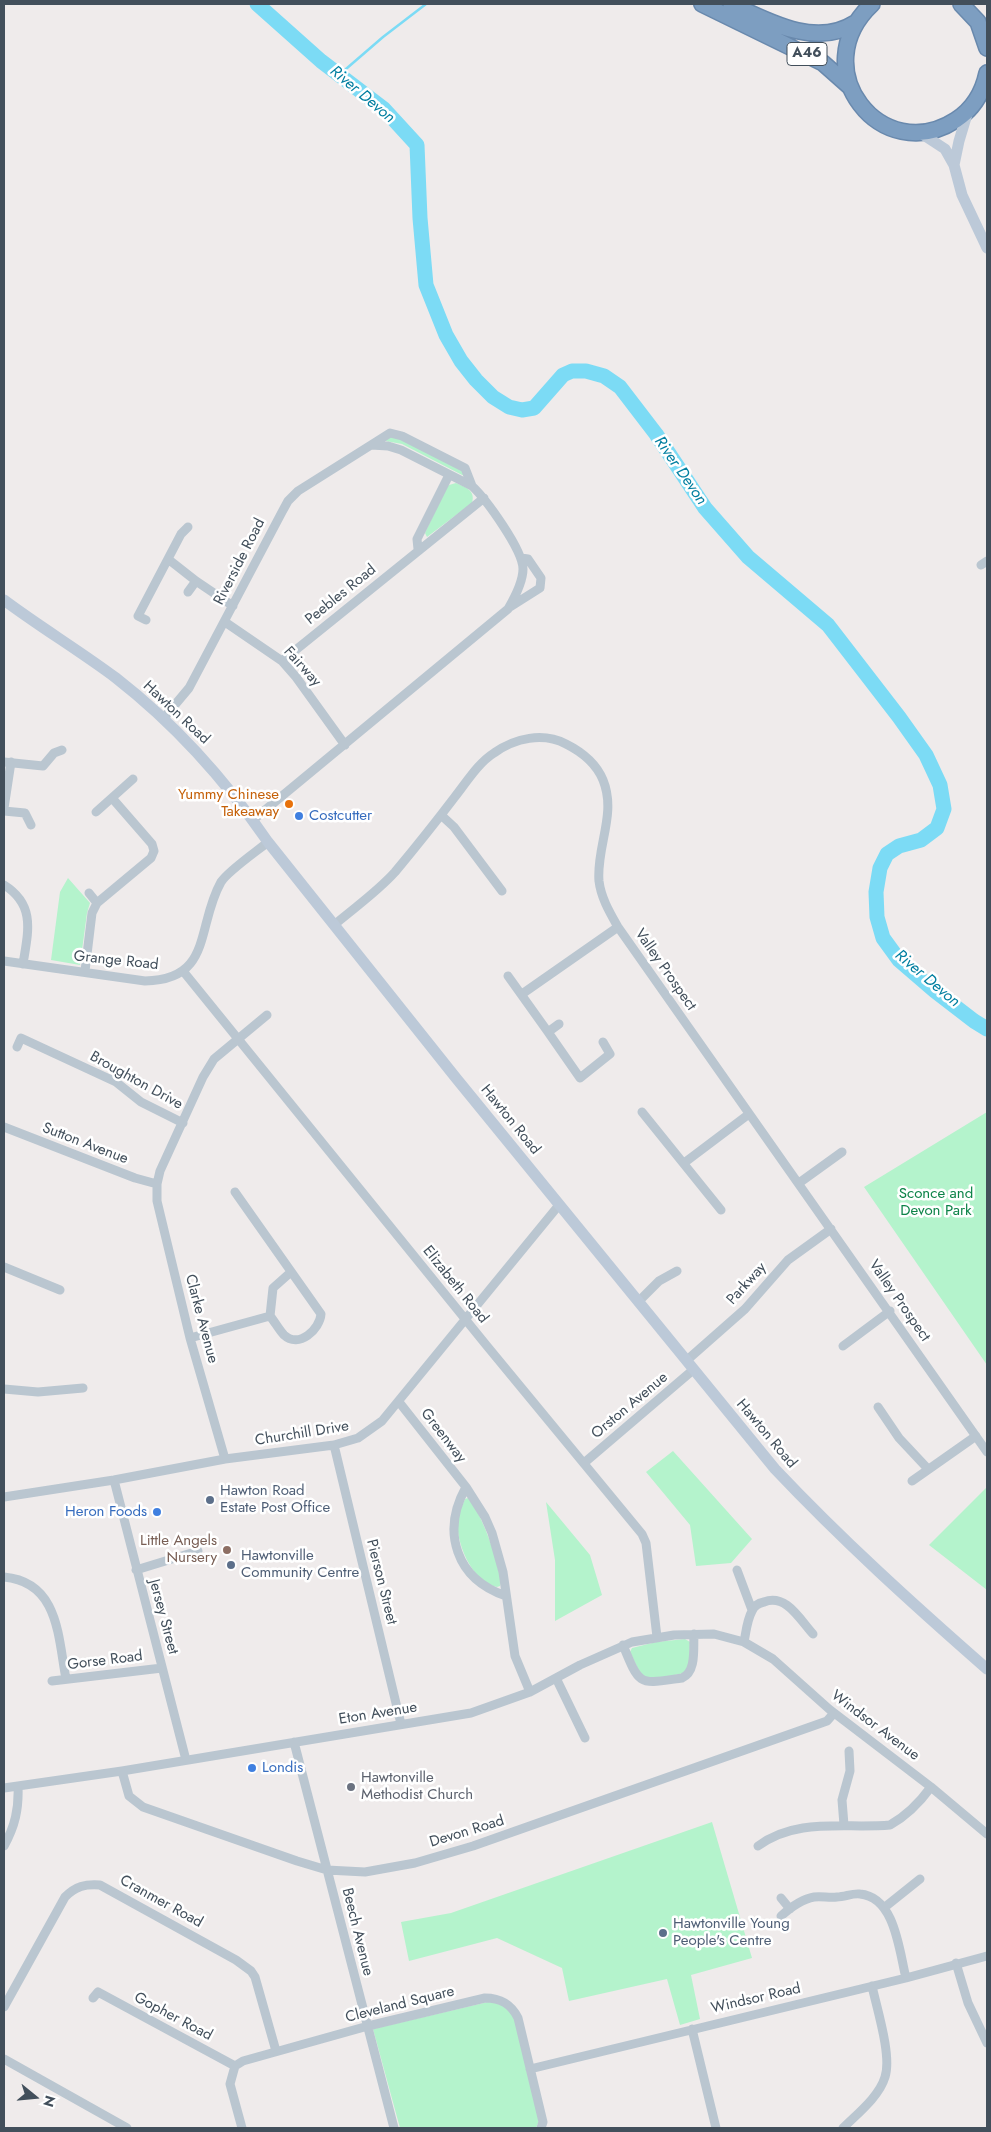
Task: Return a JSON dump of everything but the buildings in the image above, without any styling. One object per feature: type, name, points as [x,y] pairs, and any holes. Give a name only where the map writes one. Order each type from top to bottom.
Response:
[{"type":"highway","name":"A46","points":[[702,4],[823,63],[851,89]]},
{"type":"highway","name":"A46","points":[[732,4],[777,24],[818,34],[833,33],[864,11]]},
{"type":"highway","points":[[962,4],[978,22],[987,42]]},
{"type":"highway","points":[[864,11],[848,41],[845,60],[851,89],[864,108],[877,120],[902,130],[919,132],[941,128],[969,110],[983,94],[987,73]]},
{"type":"street","points":[[954,165],[958,141],[969,110]]},
{"type":"street","points":[[919,132],[944,149],[954,165],[962,195],[987,248]]},
{"type":"street","name":"Riverside Road","points":[[163,719],[189,688],[292,496],[390,433],[402,436],[465,468],[472,486]]},
{"type":"street","name":"Riverside Road","points":[[371,445],[394,447],[472,486],[484,498],[509,534],[521,558],[523,569],[516,596],[508,609]]},
{"type":"street","points":[[418,549],[417,539],[449,475]]},
{"type":"street","name":"Peebles Road","points":[[282,661],[418,549],[484,498]]},
{"type":"street","points":[[146,620],[138,616],[181,534],[188,527]]},
{"type":"street","points":[[181,534],[191,540]]},
{"type":"street","name":"Riverside Road","points":[[253,820],[508,609],[540,588],[542,578],[528,560],[521,558]]},
{"type":"street","points":[[168,559],[233,606]]},
{"type":"street","points":[[188,592],[196,581]]},
{"type":"street","name":"Hawton Road","points":[[4,600],[116,678],[184,737],[253,820],[268,842],[559,1205],[775,1469],[813,1510],[891,1585],[987,1669]]},
{"type":"street","name":"Fairway","points":[[225,622],[282,661],[345,745]]},
{"type":"street","name":"Valley Prospect","points":[[334,925],[390,877],[469,778],[493,753],[516,741],[539,737],[561,742],[577,750],[592,762],[602,778],[608,794],[608,813],[599,881],[605,902],[618,927],[890,1311],[987,1452]]},
{"type":"street","points":[[35,813],[4,810],[7,762],[43,766],[55,750]]},
{"type":"street","points":[[96,812],[133,779]]},
{"type":"street","points":[[85,971],[92,913],[97,903],[151,858],[154,851],[152,844],[112,798]]},
{"type":"street","points":[[25,813],[31,825]]},
{"type":"street","points":[[441,815],[454,827],[502,891]]},
{"type":"street","points":[[183,971],[198,951],[217,891],[223,880],[268,842]]},
{"type":"street","points":[[4,885],[13,891],[25,907],[29,925],[24,964]]},
{"type":"street","points":[[89,893],[97,903]]},
{"type":"street","points":[[522,994],[618,927]]},
{"type":"street","name":"Grange Road","points":[[4,961],[152,981],[172,978],[183,971]]},
{"type":"street","name":"Elizabeth Road","points":[[183,971],[642,1534],[646,1543],[658,1637]]},
{"type":"street","points":[[508,976],[580,1078],[610,1054],[603,1042]]},
{"type":"street","points":[[157,1184],[160,1171],[203,1077],[214,1059],[236,1038],[267,1015]]},
{"type":"street","points":[[548,1032],[559,1024]]},
{"type":"street","name":"Broughton Drive","points":[[16,1047],[23,1034],[116,1082],[141,1102],[183,1123]]},
{"type":"street","points":[[642,1112],[721,1210]]},
{"type":"street","points":[[684,1163],[750,1114]]},
{"type":"street","name":"Sutton Avenue","points":[[4,1127],[135,1178],[157,1184]]},
{"type":"street","points":[[799,1183],[842,1152]]},
{"type":"street","name":"Clarke Avenue","points":[[157,1184],[156,1201],[190,1338],[225,1459]]},
{"type":"street","points":[[235,1192],[321,1314],[318,1327],[302,1339],[293,1339],[285,1336],[270,1316],[273,1288],[291,1272]]},
{"type":"street","name":"Churchill Drive","points":[[4,1497],[114,1480],[225,1459],[334,1445],[366,1434],[382,1421],[399,1402],[559,1205]]},
{"type":"street","name":"Parkway","points":[[690,1366],[745,1309],[788,1260],[831,1229]]},
{"type":"street","points":[[4,1267],[60,1290]]},
{"type":"street","points":[[638,1302],[659,1281],[677,1271]]},
{"type":"street","points":[[844,1346],[890,1311]]},
{"type":"street","points":[[190,1338],[270,1316]]},
{"type":"street","name":"Orston Avenue","points":[[584,1463],[690,1366]]},
{"type":"street","points":[[4,1389],[38,1392],[83,1388]]},
{"type":"street","name":"Greenway","points":[[399,1402],[466,1487],[485,1517],[492,1533],[503,1572],[515,1656],[530,1692]]},
{"type":"street","points":[[878,1407],[899,1438],[928,1469]]},
{"type":"street","points":[[912,1481],[976,1436]]},
{"type":"street","name":"Pierson Street","points":[[334,1445],[401,1724]]},
{"type":"street","name":"Jersey Street","points":[[114,1480],[186,1760]]},
{"type":"street","name":"Greenway","points":[[466,1487],[455,1512],[453,1525],[454,1540],[460,1558],[480,1583],[490,1590],[506,1596]]},
{"type":"street","points":[[136,1570],[198,1551]]},
{"type":"street","points":[[737,1570],[752,1610]]},
{"type":"street","points":[[4,1577],[16,1579],[31,1586],[48,1603],[54,1614],[66,1679]]},
{"type":"street","points":[[744,1642],[752,1610],[758,1604],[770,1599],[780,1600],[789,1607],[813,1634]]},
{"type":"street","points":[[623,1645],[637,1675],[643,1681],[651,1682],[682,1678],[689,1673],[691,1668],[694,1634]]},
{"type":"street","name":"Eton Avenue","points":[[4,1788],[122,1771],[471,1713],[530,1692],[623,1645],[658,1637],[714,1634],[744,1642]]},
{"type":"street","name":"Windsor Avenue","points":[[744,1642],[773,1659],[834,1713],[931,1787],[987,1834]]},
{"type":"street","name":"Gorse Road","points":[[52,1681],[162,1668]]},
{"type":"street","points":[[556,1678],[585,1738]]},
{"type":"street","name":"Devon Road","points":[[122,1771],[126,1792],[137,1805],[287,1858],[327,1870],[365,1872],[414,1863],[473,1846],[827,1720],[834,1713]]},
{"type":"street","name":"Beech Avenue","points":[[294,1742],[394,2128]]},
{"type":"street","points":[[844,1826],[842,1800],[850,1771],[849,1751]]},
{"type":"street","points":[[4,1846],[13,1829],[18,1807],[18,1786]]},
{"type":"street","points":[[758,1846],[767,1839],[793,1828],[805,1826],[890,1825],[903,1818],[931,1787]]},
{"type":"street","points":[[885,1907],[920,1879]]},
{"type":"street","name":"Cranmer Road","points":[[4,2007],[65,1897],[84,1885],[100,1885],[236,1960],[251,1971],[258,1986],[276,2051]]},
{"type":"street","points":[[781,1916],[790,1909],[812,1898],[839,1897],[858,1893],[868,1895],[885,1907],[892,1922],[906,1978]]},
{"type":"street","points":[[781,1898],[790,1909]]},
{"type":"street","name":"Windsor Road","points":[[530,2069],[906,1978],[987,1956]]},
{"type":"street","points":[[956,1964],[968,2003],[987,2044]]},
{"type":"street","points":[[843,2128],[877,2092],[885,2078],[888,2063],[872,1986]]},
{"type":"street","name":"Gopher Road","points":[[98,1991],[235,2066]]},
{"type":"street","name":"Cleveland Square","points":[[235,2066],[242,2061],[368,2026],[485,1998],[493,1998],[508,2004],[514,2010],[543,2122],[540,2128]]},
{"type":"street","points":[[692,2029],[716,2128]]},
{"type":"street","points":[[4,2059],[127,2128]]},
{"type":"street","points":[[235,2066],[230,2084],[242,2128]]},
{"type":"green space","points":[[394,435],[458,467],[468,478],[402,444],[380,440]]},
{"type":"green space","points":[[456,483],[471,492],[472,503],[427,537],[425,533],[445,490],[449,485]]},
{"type":"green space","points":[[68,878],[90,903],[80,965],[51,960],[60,892]]},
{"type":"green space","name":"Sconce and Devon Park","points":[[987,1112],[987,1365],[864,1187]]},
{"type":"green space","points":[[673,1451],[752,1539],[731,1563],[696,1566],[690,1525],[646,1472]]},
{"type":"green space","points":[[987,1487],[987,1590],[929,1545]]},
{"type":"green space","points":[[468,1498],[472,1501],[490,1540],[501,1581],[500,1586],[488,1584],[480,1578],[462,1548],[459,1537],[458,1517],[465,1499]]},
{"type":"green space","points":[[546,1502],[590,1555],[602,1595],[555,1621],[555,1560]]},
{"type":"green space","points":[[685,1639],[690,1642],[689,1666],[684,1673],[651,1680],[641,1675],[630,1652],[632,1648],[656,1642]]},
{"type":"green space","points":[[712,1822],[752,1958],[691,1975],[700,2019],[680,2025],[667,1979],[569,2001],[562,1968],[497,1938],[409,1961],[401,1922],[451,1913]]},
{"type":"green space","points":[[492,2001],[505,2005],[514,2016],[539,2121],[536,2128],[400,2128],[373,2029]]},
{"type":"waterway","name":"River Devon","points":[[257,4],[321,61],[384,109],[417,145],[420,218],[426,285],[446,335],[461,361],[476,380],[493,397],[509,407],[522,410],[534,408],[563,375],[572,371],[586,371],[604,376],[620,387],[656,434],[705,508],[748,557],[828,625],[899,717],[926,755],[940,785],[944,809],[937,828],[921,840],[899,846],[887,854],[880,868],[876,892],[877,917],[883,938],[899,960],[935,991],[987,1029]]},
{"type":"waterway","points":[[339,75],[383,37],[426,4]]},
{"type":"place","name":"Yummy Chinese Takeaway","points":[[289,804]]},
{"type":"place","name":"Costcutter","points":[[299,816]]},
{"type":"place","name":"Hawton Road Estate Post Office","points":[[210,1500]]},
{"type":"place","name":"Heron Foods","points":[[157,1512]]},
{"type":"place","name":"Little Angels Nursery","points":[[227,1550]]},
{"type":"place","name":"Hawtonville Community Centre","points":[[231,1565]]},
{"type":"place","name":"Londis","points":[[252,1768]]},
{"type":"place","name":"Hawtonville Methodist Church","points":[[351,1787]]},
{"type":"place","name":"Hawtonville Young People's Centre","points":[[663,1933]]}]
